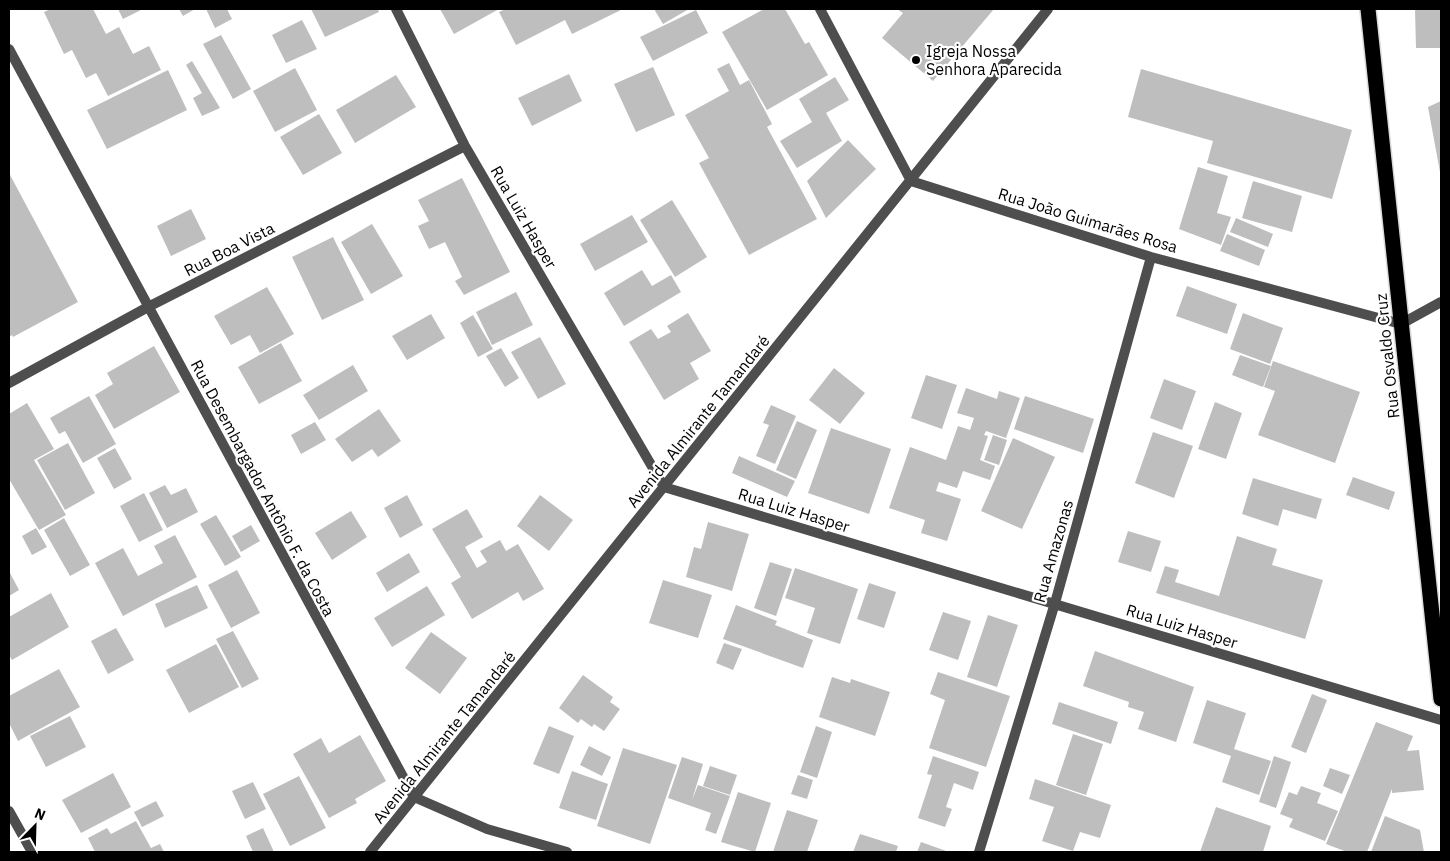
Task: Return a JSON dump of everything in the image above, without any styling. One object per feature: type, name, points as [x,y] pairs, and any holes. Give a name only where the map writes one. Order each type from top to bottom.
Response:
[{"type":"highway","name":"Rua Osvaldo Cruz","points":[[1368,9],[1441,699]]},
{"type":"street","name":"Rua Luiz Hasper","points":[[396,9],[465,146],[664,487],[1441,720]]},
{"type":"street","points":[[820,9],[911,181]]},
{"type":"street","name":"Avenida Almirante Tamandaré","points":[[370,852],[1048,9]]},
{"type":"street","name":"Rua Desembargador Antônio F. da Costa","points":[[9,49],[414,797]]},
{"type":"street","name":"Rua Boa Vista","points":[[9,383],[148,307],[465,146]]},
{"type":"street","name":"Rua João Guimarães Rosa","points":[[911,181],[1151,257],[1401,324]]},
{"type":"street","name":"Rua Amazonas","points":[[979,852],[1055,603],[1151,257]]},
{"type":"street","points":[[1401,324],[1441,302]]},
{"type":"street","points":[[414,797],[487,829],[567,852]]},
{"type":"street","points":[[9,811],[32,852]]},
{"type":"building","points":[[51,9],[93,9],[106,34],[119,27],[133,54],[149,46],[161,70],[108,96],[96,73],[86,78],[72,50],[64,54],[44,12]]},
{"type":"building","points":[[118,9],[143,9],[123,19]]},
{"type":"building","points":[[179,9],[195,9],[183,16]]},
{"type":"building","points":[[206,9],[227,9],[232,19],[215,28]]},
{"type":"building","points":[[311,9],[378,9],[379,12],[325,37]]},
{"type":"building","points":[[440,9],[499,9],[454,34]]},
{"type":"building","points":[[506,9],[623,9],[572,34],[565,20],[516,45],[499,12]]},
{"type":"building","points":[[654,9],[689,9],[663,24]]},
{"type":"building","points":[[764,9],[785,9],[805,44],[809,42],[828,75],[767,110],[722,32]]},
{"type":"building","points":[[897,9],[994,9],[933,81],[882,38],[903,13]]},
{"type":"building","points":[[1415,9],[1441,9],[1441,48],[1416,48]]},
{"type":"building","points":[[696,10],[708,33],[653,61],[640,37]]},
{"type":"building","points":[[302,20],[317,49],[286,63],[272,35]]},
{"type":"building","points":[[221,35],[251,89],[233,99],[203,44]]},
{"type":"building","points":[[192,61],[220,108],[202,116],[193,98],[202,93],[186,65]]},
{"type":"building","points":[[729,63],[740,85],[749,80],[772,124],[767,127],[817,219],[749,255],[699,163],[709,158],[685,115],[729,91],[717,69]]},
{"type":"building","points":[[653,67],[675,115],[636,132],[614,84]]},
{"type":"building","points":[[295,68],[317,110],[275,132],[253,91]]},
{"type":"building","points":[[1141,69],[1352,130],[1332,199],[1207,163],[1213,141],[1128,117]]},
{"type":"building","points":[[168,70],[187,110],[107,149],[87,110]]},
{"type":"building","points":[[569,74],[582,101],[532,126],[518,98]]},
{"type":"building","points":[[396,75],[416,107],[355,143],[336,110]]},
{"type":"building","points":[[835,77],[849,100],[826,113],[842,141],[797,168],[780,141],[812,122],[799,99]]},
{"type":"building","points":[[1441,101],[1441,172],[1440,172],[1428,107]]},
{"type":"building","points":[[319,114],[342,153],[303,175],[280,137]]},
{"type":"building","points":[[848,140],[876,169],[826,218],[807,181]]},
{"type":"building","points":[[1198,167],[1228,176],[1217,213],[1231,217],[1221,245],[1179,229]]},
{"type":"building","points":[[9,173],[78,302],[13,337],[12,335],[9,337]]},
{"type":"building","points":[[462,178],[510,272],[464,295],[455,281],[462,277],[445,242],[429,249],[418,226],[429,221],[418,200]]},
{"type":"building","points":[[1253,181],[1302,196],[1292,232],[1242,218]]},
{"type":"building","points":[[672,200],[707,257],[675,277],[640,220]]},
{"type":"building","points":[[191,209],[206,239],[171,256],[157,226]]},
{"type":"building","points":[[632,215],[648,242],[595,271],[580,244]]},
{"type":"building","points":[[1236,218],[1273,234],[1268,247],[1230,232]]},
{"type":"building","points":[[372,224],[403,276],[371,294],[341,242]]},
{"type":"building","points":[[1227,234],[1265,250],[1259,266],[1220,251]]},
{"type":"building","points":[[333,237],[364,300],[322,320],[292,257]]},
{"type":"building","points":[[642,270],[652,286],[671,275],[681,292],[624,326],[604,293]]},
{"type":"building","points":[[1187,286],[1237,304],[1227,334],[1176,316]]},
{"type":"building","points":[[267,287],[294,334],[260,353],[250,335],[231,345],[214,316]]},
{"type":"building","points":[[516,292],[533,325],[492,345],[476,312]]},
{"type":"building","points":[[688,313],[711,351],[690,363],[699,379],[664,400],[629,342],[651,329],[658,339],[671,332],[667,326]]},
{"type":"building","points":[[1243,313],[1283,328],[1270,364],[1230,349]]},
{"type":"building","points":[[431,314],[445,338],[407,360],[392,336]]},
{"type":"building","points":[[473,315],[493,349],[478,357],[460,323]]},
{"type":"building","points":[[540,337],[566,384],[538,399],[511,352]]},
{"type":"building","points":[[281,343],[302,381],[259,404],[238,367]]},
{"type":"building","points":[[154,346],[180,392],[114,429],[95,395],[113,384],[107,373]]},
{"type":"building","points":[[501,348],[519,378],[505,387],[486,356]]},
{"type":"building","points":[[1240,355],[1271,366],[1263,387],[1232,375]]},
{"type":"building","points":[[1273,361],[1360,392],[1335,463],[1258,435],[1275,391],[1264,387]]},
{"type":"building","points":[[353,365],[368,391],[319,420],[303,395]]},
{"type":"building","points":[[834,368],[865,393],[840,424],[809,400]]},
{"type":"building","points":[[926,375],[957,385],[942,429],[911,418]]},
{"type":"building","points":[[1164,379],[1196,391],[1182,430],[1150,418]]},
{"type":"building","points":[[966,388],[997,399],[999,391],[1020,398],[1006,438],[986,431],[984,435],[988,436],[980,460],[995,466],[990,480],[963,471],[957,488],[939,482],[936,491],[961,499],[947,541],[921,533],[925,520],[889,508],[910,447],[946,460],[958,426],[970,430],[974,418],[957,413]]},
{"type":"building","points":[[89,396],[116,444],[83,463],[65,431],[59,434],[50,418]]},
{"type":"building","points":[[1025,396],[1094,419],[1083,453],[1014,429]]},
{"type":"building","points":[[1215,402],[1242,413],[1226,459],[1198,449]]},
{"type":"building","points":[[27,403],[54,449],[34,460],[66,515],[39,530],[9,479],[9,414]]},
{"type":"building","points":[[771,405],[796,416],[775,464],[756,456],[769,425],[763,423]]},
{"type":"building","points":[[379,409],[401,441],[378,457],[372,449],[352,462],[335,439]]},
{"type":"building","points":[[797,421],[817,430],[796,479],[776,470]]},
{"type":"building","points":[[315,422],[326,440],[301,454],[291,435]]},
{"type":"building","points":[[831,428],[891,449],[869,514],[808,493]]},
{"type":"building","points":[[1153,432],[1193,446],[1174,498],[1135,483]]},
{"type":"building","points":[[993,435],[1007,440],[999,465],[984,460]]},
{"type":"building","points":[[1013,438],[1055,457],[1022,529],[981,511]]},
{"type":"building","points":[[68,443],[95,493],[65,510],[37,460]]},
{"type":"building","points":[[115,448],[132,479],[114,489],[97,458]]},
{"type":"building","points":[[739,456],[795,481],[787,497],[732,473]]},
{"type":"building","points":[[1353,477],[1395,492],[1389,510],[1346,495]]},
{"type":"building","points":[[1253,478],[1322,499],[1316,519],[1283,509],[1278,526],[1242,514]]},
{"type":"building","points":[[165,485],[171,495],[186,488],[198,512],[167,528],[149,493]]},
{"type":"building","points":[[144,493],[163,530],[139,542],[120,506]]},
{"type":"building","points":[[407,495],[423,525],[400,538],[384,508]]},
{"type":"building","points":[[540,495],[573,520],[549,551],[517,526]]},
{"type":"building","points":[[467,509],[483,537],[465,547],[477,568],[487,562],[480,551],[500,540],[506,551],[518,544],[544,589],[523,601],[518,592],[472,619],[451,583],[461,577],[432,529]]},
{"type":"building","points":[[351,511],[367,537],[332,560],[315,533]]},
{"type":"building","points":[[216,515],[241,557],[225,566],[200,524]]},
{"type":"building","points":[[64,518],[90,565],[70,576],[44,530]]},
{"type":"building","points":[[708,522],[749,534],[732,591],[686,577],[694,547],[701,549]]},
{"type":"building","points":[[251,525],[260,541],[241,552],[232,536]]},
{"type":"building","points":[[36,528],[47,547],[32,555],[22,536]]},
{"type":"building","points":[[1128,531],[1161,541],[1151,572],[1118,562]]},
{"type":"building","points":[[175,535],[197,577],[123,616],[95,563],[123,548],[138,576],[163,563],[154,546]]},
{"type":"building","points":[[1237,536],[1277,549],[1272,565],[1323,580],[1305,639],[1156,593],[1165,566],[1179,570],[1175,582],[1219,596]]},
{"type":"building","points":[[409,553],[420,572],[387,592],[376,573]]},
{"type":"building","points":[[770,562],[792,569],[776,616],[754,608]]},
{"type":"building","points":[[795,568],[858,589],[840,644],[807,633],[815,608],[785,598]]},
{"type":"building","points":[[237,570],[260,613],[231,628],[208,585]]},
{"type":"building","points":[[9,571],[19,590],[9,596]]},
{"type":"building","points":[[663,580],[712,595],[698,638],[649,623]]},
{"type":"building","points":[[869,583],[896,592],[884,628],[857,619]]},
{"type":"building","points":[[197,585],[208,608],[165,628],[155,604]]},
{"type":"building","points":[[427,586],[445,615],[392,647],[374,618]]},
{"type":"building","points":[[51,593],[69,627],[12,660],[9,655],[9,617]]},
{"type":"building","points":[[736,605],[777,621],[775,625],[813,640],[803,668],[723,639]]},
{"type":"building","points":[[943,612],[971,621],[958,660],[929,650]]},
{"type":"building","points":[[988,615],[1018,625],[997,687],[967,677]]},
{"type":"building","points":[[116,628],[134,660],[108,674],[91,641]]},
{"type":"building","points":[[233,631],[259,679],[242,688],[216,639]]},
{"type":"building","points":[[431,632],[467,658],[440,694],[405,668]]},
{"type":"building","points":[[724,643],[742,649],[733,670],[716,663]]},
{"type":"building","points":[[216,644],[239,687],[189,713],[166,670]]},
{"type":"building","points":[[1095,651],[1194,687],[1176,742],[1138,729],[1144,712],[1128,707],[1129,702],[1083,686]]},
{"type":"building","points":[[59,669],[80,707],[18,741],[9,723],[9,696]]},
{"type":"building","points":[[938,672],[1010,696],[986,767],[929,748],[945,700],[930,694]]},
{"type":"building","points":[[583,675],[613,697],[610,702],[620,709],[604,731],[594,724],[592,727],[581,719],[578,723],[559,708]]},
{"type":"building","points":[[832,677],[850,683],[851,679],[890,692],[875,736],[819,717]]},
{"type":"building","points":[[1312,694],[1327,700],[1306,753],[1291,747]]},
{"type":"building","points":[[1207,700],[1246,713],[1234,749],[1271,761],[1259,795],[1222,782],[1231,756],[1193,743]]},
{"type":"building","points":[[1059,702],[1118,722],[1111,744],[1052,724]]},
{"type":"building","points":[[70,716],[86,747],[46,767],[30,736]]},
{"type":"building","points":[[1376,722],[1413,736],[1407,751],[1419,750],[1424,790],[1392,793],[1392,789],[1367,852],[1347,852],[1326,844]]},
{"type":"building","points":[[549,726],[574,736],[559,774],[533,764]]},
{"type":"building","points":[[816,726],[832,732],[817,778],[800,772]]},
{"type":"building","points":[[1073,734],[1103,744],[1086,795],[1056,785]]},
{"type":"building","points":[[360,735],[386,781],[355,799],[357,803],[329,818],[293,754],[321,738],[329,753]]},
{"type":"building","points":[[589,746],[611,757],[602,776],[580,765]]},
{"type":"building","points":[[623,748],[677,765],[650,844],[597,826]]},
{"type":"building","points":[[933,756],[979,772],[973,790],[954,783],[946,807],[952,809],[945,827],[918,818],[932,775],[927,774]]},
{"type":"building","points":[[1274,756],[1291,762],[1276,808],[1259,802]]},
{"type":"building","points":[[682,757],[703,764],[692,800],[698,785],[730,796],[716,834],[705,830],[711,813],[668,798]]},
{"type":"building","points":[[710,766],[737,775],[730,795],[703,786]]},
{"type":"building","points":[[1330,768],[1350,775],[1342,794],[1323,786]]},
{"type":"building","points":[[572,771],[608,784],[596,820],[559,808]]},
{"type":"building","points":[[113,773],[131,807],[81,833],[62,800]]},
{"type":"building","points":[[798,775],[813,780],[807,799],[791,794]]},
{"type":"building","points":[[299,776],[326,828],[290,846],[263,794]]},
{"type":"building","points":[[1035,779],[1111,805],[1100,838],[1080,832],[1073,851],[1042,841],[1054,807],[1029,799]]},
{"type":"building","points":[[253,782],[266,809],[245,819],[232,791]]},
{"type":"building","points":[[1301,786],[1321,793],[1317,803],[1338,811],[1325,841],[1289,827],[1293,819],[1280,814],[1289,792],[1297,795]]},
{"type":"building","points":[[738,792],[771,803],[755,852],[721,842]]},
{"type":"building","points":[[156,801],[164,816],[142,827],[134,812]]},
{"type":"building","points":[[1216,807],[1271,826],[1263,852],[1200,852]]},
{"type":"building","points":[[787,810],[818,820],[807,852],[773,852]]},
{"type":"building","points":[[1385,816],[1420,830],[1424,852],[1371,852]]},
{"type":"building","points":[[136,821],[151,848],[160,844],[164,852],[95,852],[88,838],[107,828],[111,834]]},
{"type":"building","points":[[263,828],[274,852],[253,852],[246,836]]},
{"type":"building","points":[[860,834],[898,846],[896,852],[853,852]]},
{"type":"building","points":[[921,842],[949,852],[917,852]]},
{"type":"place","name":"Igreja Nossa Senhora Aparecida","points":[[916,60]]}]
